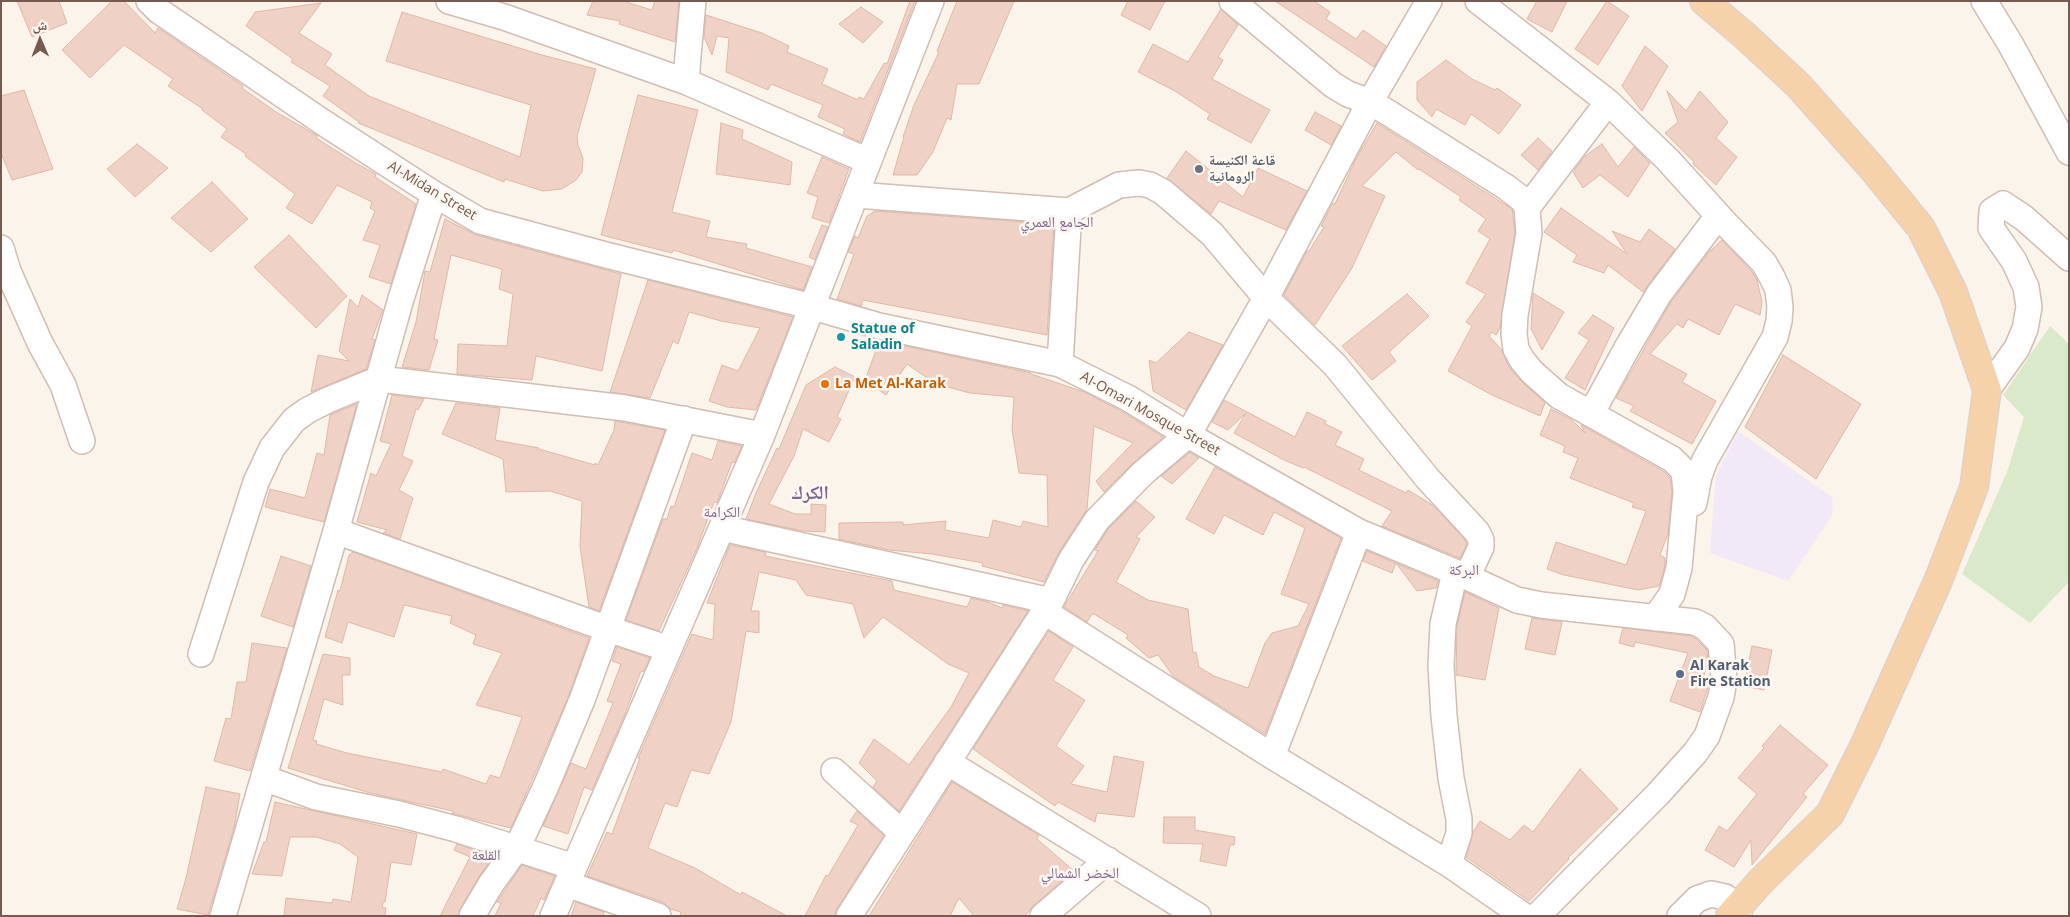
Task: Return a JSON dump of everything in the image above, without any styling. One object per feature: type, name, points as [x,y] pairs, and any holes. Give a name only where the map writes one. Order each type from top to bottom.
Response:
[{"type":"main road","points":[[1704,1],[1744,35],[1798,86],[1872,168],[1921,228],[1953,292],[1987,390],[1974,487],[1938,581],[1864,746],[1830,814],[1784,860],[1767,893],[1735,914]]},
{"type":"street","name":"AI-Midan Street","points":[[149,1],[166,17],[324,123],[434,194],[480,221],[520,233],[813,307]]},
{"type":"street","points":[[450,1],[504,17],[687,82],[868,161]]},
{"type":"street","points":[[687,82],[693,1]]},
{"type":"street","points":[[552,916],[762,435],[931,1]]},
{"type":"street","points":[[1232,1],[1333,85],[1348,94],[1370,102],[1506,186],[1523,200],[1527,208],[1528,233],[1526,256],[1514,315],[1516,349],[1522,360],[1532,372],[1559,396],[1672,459],[1691,474],[1694,506],[1686,588],[1689,605],[1696,622],[1714,635],[1721,644],[1724,680],[1721,697],[1707,736],[1695,753],[1658,794],[1537,916]]},
{"type":"street","points":[[849,916],[901,832],[1048,606],[1071,560],[1096,520],[1143,473],[1188,435],[1266,298],[1370,102],[1429,1]]},
{"type":"street","points":[[1478,1],[1608,102],[1668,160],[1718,216],[1764,263],[1778,290],[1779,321],[1775,336],[1705,460],[1691,474],[1686,492],[1678,568],[1672,594],[1655,618]]},
{"type":"street","points":[[1984,1],[2011,45],[2069,152]]},
{"type":"street","points":[[1527,208],[1608,102]]},
{"type":"street","points":[[856,195],[1068,211],[1119,185],[1130,183],[1150,185],[1163,192],[1212,234],[1266,298],[1335,365],[1428,479],[1477,532],[1481,540],[1481,546],[1461,574],[1443,624],[1442,666],[1446,743],[1450,778],[1459,818],[1459,833],[1449,864]]},
{"type":"street","points":[[223,916],[434,194]]},
{"type":"street","points":[[1987,390],[2017,348],[2025,329],[2028,307],[2026,287],[2014,261],[1991,228],[1992,210],[2003,204],[2024,218],[2069,258]]},
{"type":"street","points":[[1060,364],[1068,211]]},
{"type":"street","points":[[1591,414],[1659,294],[1718,216]]},
{"type":"street","points":[[1,248],[8,270],[40,343],[63,385],[82,441]]},
{"type":"street","name":"AI-Omari Mosque Street","points":[[813,307],[879,326],[1060,364],[1128,398],[1188,435],[1359,532],[1461,574],[1498,593],[1525,602],[1550,606],[1696,622]]},
{"type":"street","points":[[201,654],[256,482],[272,448],[294,420],[308,410],[379,379],[624,408],[762,435]]},
{"type":"street","points":[[472,916],[491,884],[517,848],[546,786],[582,700],[684,419]]},
{"type":"street","points":[[722,528],[1048,606],[1272,756],[1449,864],[1524,916]]},
{"type":"street","points":[[336,531],[608,629],[669,649]]},
{"type":"street","points":[[1272,756],[1359,532]]},
{"type":"street","points":[[947,762],[1198,916]]},
{"type":"street","points":[[834,771],[901,832]]},
{"type":"street","points":[[264,778],[316,797],[409,816],[517,848],[570,876],[658,916]]},
{"type":"street","points":[[1043,916],[1108,860]]},
{"type":"street","points":[[1680,916],[1697,899],[1711,894],[1725,897],[1731,902],[1735,914],[1716,912],[1708,908],[1703,909],[1695,916]]},
{"type":"shaded area","points":[[1738,431],[1833,498],[1832,515],[1788,581],[1710,553],[1716,476]]},
{"type":"green space","points":[[2050,326],[2069,344],[2069,582],[2030,623],[1962,574],[2007,472],[2024,417],[2003,395]]},
{"type":"building","points":[[17,1],[59,1],[67,23],[32,37]]},
{"type":"building","points":[[112,1],[124,1],[155,33],[158,28],[243,86],[242,88],[276,112],[318,136],[316,138],[376,174],[375,177],[416,204],[391,284],[369,277],[380,245],[363,240],[375,211],[370,208],[372,202],[337,185],[312,224],[286,208],[295,194],[245,156],[246,154],[221,137],[227,129],[203,109],[168,86],[173,79],[124,45],[90,78],[62,50]]},
{"type":"building","points":[[593,1],[623,1],[652,10],[655,1],[679,1],[675,42],[619,24],[620,21],[587,15]]},
{"type":"building","points":[[910,1],[915,1],[860,142],[843,134],[845,129],[818,117],[823,105],[771,84],[768,90],[726,72],[729,38],[717,36],[712,55],[704,37],[706,15],[762,33],[789,46],[787,52],[828,69],[822,84],[858,100],[859,97],[864,99],[884,63],[887,64]]},
{"type":"building","points":[[957,1],[1014,1],[979,84],[957,84],[951,120],[947,118],[933,152],[917,175],[893,175],[914,105],[939,52],[937,51]]},
{"type":"building","points":[[1128,1],[1165,1],[1150,30],[1121,15]]},
{"type":"building","points":[[1275,1],[1314,1],[1330,12],[1326,19],[1356,39],[1363,30],[1386,46],[1374,67]]},
{"type":"building","points":[[1537,1],[1567,1],[1552,32],[1527,19]]},
{"type":"building","points":[[1607,1],[1629,16],[1598,65],[1575,49]]},
{"type":"building","points":[[321,3],[299,33],[332,54],[325,65],[369,96],[520,157],[531,105],[386,61],[402,12],[542,55],[596,69],[577,136],[583,158],[582,172],[576,180],[562,189],[543,191],[505,179],[504,182],[358,123],[323,96],[330,86],[291,62],[293,59],[246,26],[255,12]]},
{"type":"building","points":[[861,7],[883,22],[863,43],[839,24]]},
{"type":"building","points":[[1221,9],[1238,25],[1218,57],[1223,60],[1212,79],[1270,110],[1251,143],[1207,119],[1210,114],[1175,91],[1138,72],[1153,44],[1188,62]]},
{"type":"building","points":[[1645,46],[1668,66],[1642,111],[1622,86]]},
{"type":"building","points":[[1446,60],[1472,79],[1495,90],[1497,88],[1521,105],[1499,134],[1471,114],[1465,125],[1436,109],[1432,117],[1417,100],[1417,82]]},
{"type":"building","points":[[24,90],[53,169],[12,180],[1,153],[1,96]]},
{"type":"building","points":[[1667,91],[1686,111],[1700,91],[1728,122],[1716,138],[1737,157],[1716,185],[1693,164],[1694,162],[1665,133],[1678,122]]},
{"type":"building","points":[[638,95],[698,110],[672,212],[710,221],[706,237],[747,244],[746,248],[812,267],[803,290],[673,250],[672,253],[601,235]]},
{"type":"building","points":[[1315,112],[1341,126],[1331,145],[1305,130]]},
{"type":"building","points":[[721,123],[743,130],[742,139],[792,162],[790,185],[716,174]]},
{"type":"building","points":[[1377,123],[1512,209],[1515,232],[1500,328],[1496,335],[1492,332],[1489,336],[1501,349],[1509,367],[1545,403],[1540,416],[1492,395],[1448,371],[1472,326],[1466,322],[1486,294],[1466,283],[1490,239],[1478,231],[1486,219],[1459,200],[1461,197],[1418,170],[1396,152],[1362,186],[1385,196],[1352,268],[1315,325],[1284,295],[1307,251],[1309,251],[1324,227],[1321,226],[1333,203],[1335,204],[1356,159]]},
{"type":"building","points":[[1538,138],[1552,151],[1538,170],[1521,155]]},
{"type":"building","points":[[137,144],[168,168],[135,197],[107,169]]},
{"type":"building","points":[[1602,144],[1618,167],[1634,147],[1650,163],[1628,197],[1600,175],[1583,188],[1573,172],[1585,156]]},
{"type":"building","points":[[1186,151],[1243,197],[1258,168],[1307,191],[1286,230],[1219,201],[1211,214],[1167,178]]},
{"type":"building","points":[[822,157],[849,169],[829,223],[812,218],[818,197],[807,193]]},
{"type":"building","points":[[212,182],[248,219],[211,252],[171,218]]},
{"type":"building","points":[[1561,208],[1627,254],[1612,231],[1640,242],[1649,229],[1675,249],[1643,292],[1608,265],[1604,273],[1573,262],[1577,255],[1544,232]]},
{"type":"building","points":[[875,211],[1054,224],[1047,335],[863,300],[861,306],[837,299],[854,254],[848,252],[855,236],[858,238],[867,216]]},
{"type":"building","points":[[445,219],[476,235],[621,274],[602,371],[536,356],[532,380],[457,374],[458,344],[507,346],[513,294],[499,289],[502,269],[451,255],[434,339],[438,340],[429,370],[402,367],[416,322],[425,271],[430,272]]},
{"type":"building","points":[[822,225],[828,227],[815,260],[809,257]]},
{"type":"building","points":[[289,235],[347,296],[316,328],[254,267]]},
{"type":"building","points":[[1722,240],[1752,272],[1757,280],[1762,302],[1760,315],[1735,304],[1719,335],[1688,319],[1683,328],[1677,324],[1650,354],[1687,374],[1682,382],[1716,401],[1692,444],[1630,411],[1634,406],[1616,398],[1671,302],[1709,252]]},
{"type":"building","points":[[648,280],[793,317],[756,410],[727,407],[709,401],[722,365],[738,371],[760,328],[721,321],[689,312],[678,344],[673,341],[650,398],[610,392]]},
{"type":"building","points":[[1533,293],[1564,312],[1542,350],[1531,329]]},
{"type":"building","points":[[1407,294],[1429,316],[1389,352],[1396,361],[1372,380],[1342,346]]},
{"type":"building","points":[[362,295],[383,310],[372,339],[375,340],[366,369],[311,392],[318,355],[349,361],[339,351],[350,299],[358,307]]},
{"type":"building","points":[[1593,315],[1614,328],[1585,390],[1565,378],[1589,340],[1578,333]]},
{"type":"building","points":[[1189,332],[1223,345],[1186,410],[1153,391],[1149,360],[1156,363]]},
{"type":"building","points":[[887,342],[1031,373],[1084,392],[1121,411],[1163,437],[1104,492],[1096,481],[1133,443],[1094,426],[1087,509],[1059,552],[1044,582],[982,566],[983,563],[932,554],[889,550],[839,539],[839,523],[903,522],[903,525],[946,521],[945,530],[989,538],[993,520],[1021,527],[1023,521],[1048,527],[1047,475],[1019,473],[1012,429],[1014,397],[970,393],[936,384],[907,364],[886,395],[865,380],[878,345]]},
{"type":"building","points":[[1783,355],[1861,404],[1816,479],[1745,427]]},
{"type":"building","points":[[835,367],[855,377],[837,417],[841,419],[829,442],[803,429],[794,456],[769,504],[795,514],[811,514],[811,504],[826,505],[825,532],[803,531],[746,519],[777,448],[779,449],[806,385]]},
{"type":"building","points":[[392,395],[424,399],[418,410],[416,409],[402,456],[413,461],[399,490],[413,498],[400,539],[383,533],[387,530],[357,522],[371,473],[376,476],[391,444],[380,441]]},
{"type":"building","points":[[1224,400],[1295,437],[1307,412],[1326,421],[1325,424],[1342,432],[1335,445],[1364,459],[1359,470],[1406,493],[1408,490],[1434,506],[1467,544],[1460,558],[1382,526],[1392,511],[1304,467],[1284,460],[1234,433],[1246,413],[1228,430],[1212,422]]},
{"type":"building","points":[[456,403],[500,408],[495,440],[539,448],[595,465],[595,463],[598,465],[614,430],[615,421],[665,430],[599,611],[589,607],[580,547],[582,501],[550,491],[506,492],[503,459],[442,434]]},
{"type":"building","points":[[357,404],[324,522],[265,507],[270,489],[305,498],[317,453],[324,455],[330,415]]},
{"type":"building","points":[[1551,409],[1572,420],[1585,433],[1581,425],[1663,471],[1670,478],[1672,492],[1668,534],[1660,555],[1665,558],[1665,565],[1659,586],[1638,590],[1564,575],[1547,569],[1556,542],[1626,565],[1646,511],[1632,507],[1634,503],[1570,478],[1578,458],[1563,452],[1565,446],[1540,435]]},
{"type":"building","points":[[718,441],[742,446],[734,463],[732,462],[717,503],[714,502],[697,548],[659,631],[626,620],[663,519],[667,519],[671,506],[674,507],[692,453],[712,460]]},
{"type":"building","points":[[1190,452],[1199,458],[1172,484],[1161,476]]},
{"type":"building","points":[[1215,467],[1341,538],[1265,734],[1173,676],[1158,655],[1149,658],[1126,638],[1128,635],[1094,614],[1092,614],[1087,622],[1064,607],[1098,551],[1095,550],[1108,529],[1136,501],[1155,517],[1136,537],[1140,539],[1116,582],[1148,600],[1188,609],[1193,653],[1196,652],[1199,667],[1214,676],[1248,688],[1265,643],[1272,633],[1298,626],[1309,604],[1281,594],[1305,528],[1274,512],[1263,535],[1224,515],[1214,534],[1186,519]]},
{"type":"building","points":[[730,545],[766,552],[765,556],[892,581],[894,590],[967,607],[971,598],[1002,608],[1003,605],[1028,611],[899,811],[873,787],[877,781],[859,763],[874,739],[909,765],[951,707],[969,673],[948,664],[883,617],[864,638],[853,604],[806,595],[796,580],[759,572],[751,611],[759,611],[759,633],[746,631],[731,722],[709,774],[691,770],[677,807],[665,803],[648,848],[695,868],[741,895],[742,892],[787,916],[680,916],[681,912],[670,909],[663,902],[587,876],[607,832],[612,834],[640,758],[638,758],[692,634],[713,640],[715,604],[707,603]]},
{"type":"building","points":[[1367,551],[1396,563],[1392,573],[1363,561]]},
{"type":"building","points":[[353,552],[589,638],[569,695],[511,828],[452,813],[453,811],[370,793],[288,768],[323,654],[350,658],[350,675],[342,675],[343,705],[324,699],[313,740],[317,741],[316,744],[347,753],[442,772],[443,769],[486,784],[490,775],[500,778],[522,717],[476,705],[502,653],[473,644],[476,635],[450,623],[452,616],[404,605],[394,637],[348,622],[342,643],[325,637],[349,555]]},
{"type":"building","points":[[281,556],[311,566],[293,627],[261,616]]},
{"type":"building","points":[[1396,563],[1438,581],[1436,588],[1417,591]]},
{"type":"building","points":[[1465,592],[1499,608],[1485,680],[1456,675],[1457,626]]},
{"type":"building","points":[[1532,618],[1562,622],[1555,655],[1525,649]]},
{"type":"building","points":[[1623,628],[1691,636],[1707,650],[1708,663],[1702,681],[1709,684],[1700,712],[1670,701],[1688,653],[1635,642],[1634,647],[1619,643]]},
{"type":"building","points":[[1049,631],[1073,647],[1053,680],[1085,700],[1056,746],[1084,766],[1071,784],[1107,792],[1114,756],[1144,762],[1134,817],[1097,813],[1095,822],[1058,802],[1055,806],[973,749]]},
{"type":"building","points":[[252,643],[287,648],[250,771],[214,761],[226,718],[231,719],[237,682],[246,682]]},
{"type":"building","points":[[1752,646],[1772,650],[1764,690],[1744,686]]},
{"type":"building","points":[[617,647],[650,658],[643,672],[641,671],[592,790],[584,787],[568,834],[543,826],[571,763],[586,769],[613,703],[607,701],[621,664],[612,661]]},
{"type":"building","points":[[1780,725],[1828,765],[1803,794],[1807,797],[1752,865],[1751,840],[1734,867],[1705,850],[1719,826],[1727,831],[1757,794],[1738,778],[1764,748],[1762,746]]},
{"type":"building","points":[[1580,769],[1618,809],[1568,858],[1529,901],[1466,857],[1473,832],[1480,821],[1510,840],[1524,825],[1533,832]]},
{"type":"building","points":[[952,782],[1039,835],[1037,839],[1074,871],[1034,905],[1025,916],[974,916],[959,898],[950,916],[869,916]]},
{"type":"building","points":[[206,787],[240,794],[234,828],[208,915],[177,909],[186,878]]},
{"type":"building","points":[[275,802],[417,834],[411,865],[391,862],[385,902],[383,902],[382,907],[386,908],[385,916],[284,916],[286,898],[332,903],[333,899],[351,902],[358,857],[340,844],[316,837],[290,837],[282,876],[252,874],[264,842],[266,842]]},
{"type":"building","points":[[857,811],[884,836],[837,908],[835,916],[805,916],[826,875],[828,876],[858,825],[850,821]]},
{"type":"building","points":[[1164,817],[1195,817],[1195,830],[1235,837],[1234,845],[1230,845],[1226,866],[1200,861],[1203,844],[1163,843]]},
{"type":"building","points":[[457,844],[493,856],[460,909],[458,916],[440,916],[470,857],[454,850]]},
{"type":"building","points":[[522,865],[555,876],[544,900],[541,898],[533,916],[495,916],[501,903],[497,902]]},
{"type":"building","points":[[576,902],[604,912],[603,916],[571,916]]},
{"type":"place","name":"قاعة الكنيسة الرومانية","points":[[1199,169]]},
{"type":"place","name":"Statue of Saladin","points":[[841,337]]},
{"type":"place","name":"La Met Al-Karak","points":[[825,384]]},
{"type":"place","name":"Al Karak Fire Station","points":[[1680,674]]},
{"type":"district","name":"الجامع العمري","points":[[1057,223]]},
{"type":"district","name":"الكرك","points":[[810,494]]},
{"type":"district","name":"الكرامة","points":[[722,513]]},
{"type":"district","name":"البركة","points":[[1464,571]]},
{"type":"district","name":"القلعة","points":[[486,856]]},
{"type":"district","name":"الخضر الشمالي","points":[[1080,874]]}]
